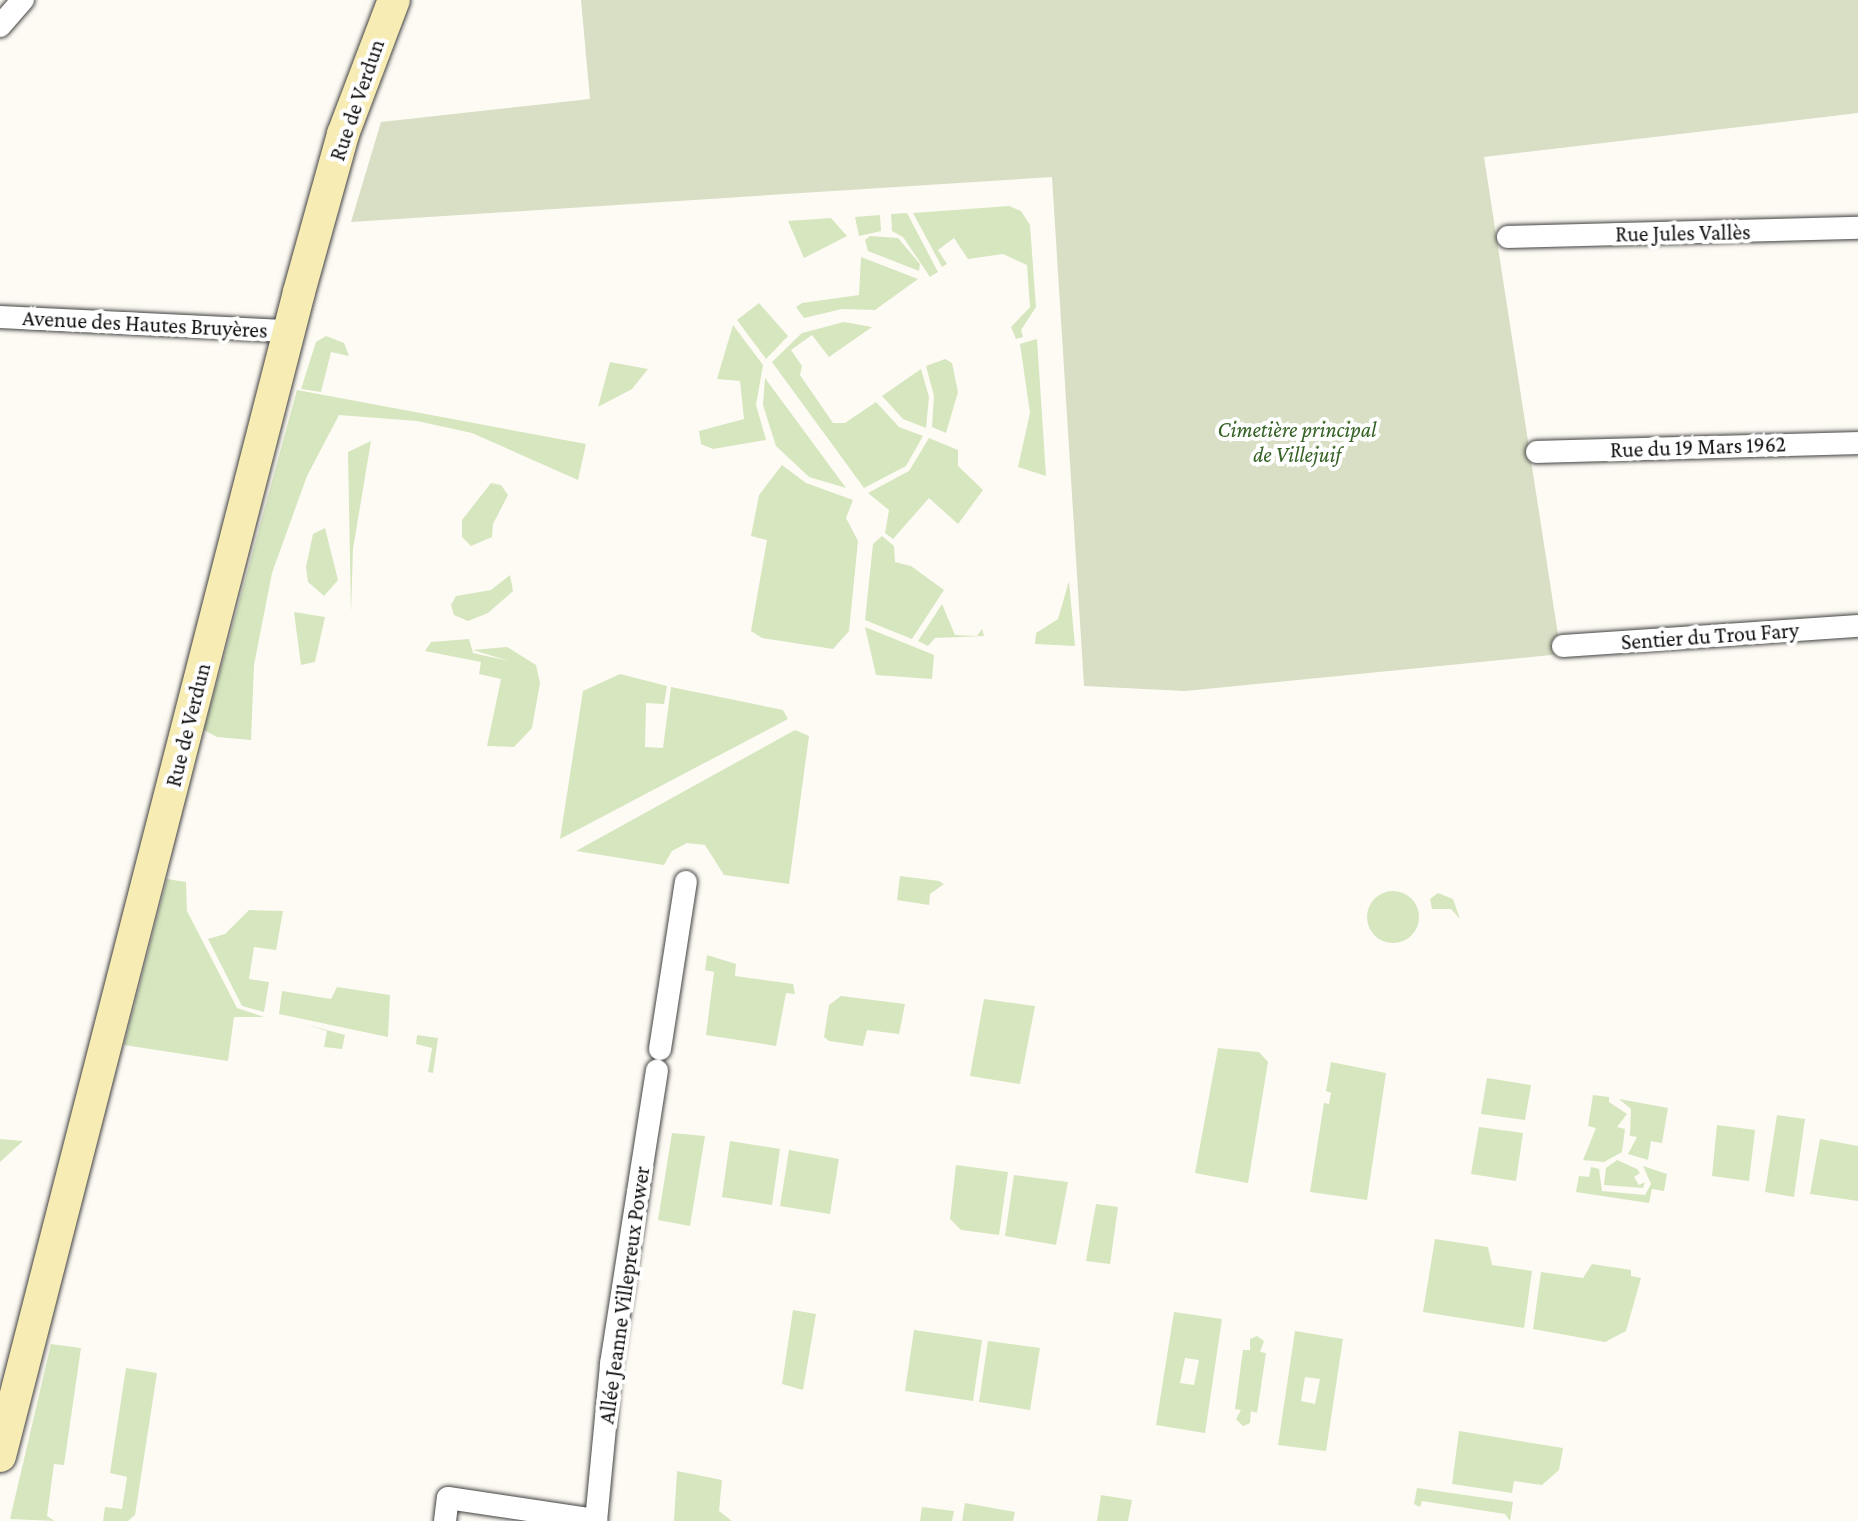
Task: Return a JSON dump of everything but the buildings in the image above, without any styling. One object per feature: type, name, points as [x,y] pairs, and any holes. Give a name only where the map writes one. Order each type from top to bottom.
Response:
[{"type":"street","points":[[3,24],[23,0]]},
{"type":"street","name":"Rue de Verdun","points":[[0,1456],[289,331],[343,134],[394,0]]},
{"type":"street","name":"Rue Jules Vallès","points":[[1508,237],[1858,228]]},
{"type":"street","name":"Avenue des Hautes Bruyères","points":[[0,317],[289,331]]},
{"type":"street","name":"Rue du 19 Mars 1962","points":[[1537,452],[1858,443]]},
{"type":"street","name":"Sentier du Trou Fary","points":[[1563,646],[1858,626]]},
{"type":"street","name":"Allée Jeanne Villepreux Power","points":[[596,1521],[611,1364],[686,882]]},
{"type":"street","points":[[445,1521],[448,1498],[596,1521]]},
{"type":"green space","name":"Cimetière principal de Villejuif","points":[[581,0],[1858,0],[1858,113],[1484,157],[1561,654],[1185,691],[1084,686],[1052,177],[351,222],[381,122],[590,99]]},
{"type":"green space","points":[[1009,206],[1021,211],[1030,225],[1036,307],[1021,330],[1023,337],[1016,339],[1011,327],[1030,307],[1027,265],[1003,254],[968,259],[954,238],[938,250],[947,264],[942,267],[913,213]]},
{"type":"green space","points":[[907,213],[938,272],[930,277],[903,237],[892,231],[891,214]]},
{"type":"green space","points":[[880,215],[881,231],[859,236],[855,217]]},
{"type":"green space","points":[[831,218],[847,236],[804,258],[788,221]]},
{"type":"green space","points":[[870,236],[898,238],[920,264],[919,271],[868,251],[865,240]]},
{"type":"green space","points":[[861,257],[918,279],[875,310],[842,309],[804,318],[796,307],[802,303],[859,295]]},
{"type":"green space","points":[[759,303],[788,336],[766,359],[737,320]]},
{"type":"green space","points":[[844,322],[872,327],[829,357],[812,335],[791,350],[802,366],[800,375],[833,423],[845,423],[876,402],[899,427],[923,436],[906,466],[864,488],[772,362],[802,333]]},
{"type":"green space","points":[[733,325],[763,365],[756,405],[766,440],[713,449],[701,444],[699,431],[744,419],[740,381],[717,379]]},
{"type":"green space","points":[[326,336],[344,343],[349,356],[331,352],[321,392],[301,389],[316,342]]},
{"type":"green space","points":[[1037,339],[1046,476],[1018,467],[1030,413],[1020,344]]},
{"type":"green space","points":[[945,359],[952,363],[958,392],[946,433],[932,427],[934,396],[926,366]]},
{"type":"green space","points":[[610,362],[648,369],[632,389],[598,407]]},
{"type":"green space","points":[[921,369],[929,397],[926,428],[903,419],[882,396]]},
{"type":"green space","points":[[765,378],[846,488],[809,477],[776,446],[763,405]]},
{"type":"green space","points":[[297,390],[586,444],[578,480],[472,433],[417,421],[339,415],[307,476],[272,573],[254,665],[251,740],[217,737],[204,730]]},
{"type":"green space","points":[[929,438],[958,450],[958,466],[983,490],[958,524],[929,498],[893,539],[885,533],[889,510],[868,493],[909,471]]},
{"type":"green space","points":[[371,441],[353,549],[351,613],[348,452]]},
{"type":"green space","points":[[782,465],[806,483],[853,500],[846,518],[858,541],[849,631],[833,649],[762,638],[751,631],[767,540],[751,536],[759,495]]},
{"type":"green space","points":[[491,483],[501,485],[508,495],[493,524],[492,537],[471,546],[462,537],[462,520]]},
{"type":"green space","points":[[325,528],[338,580],[324,596],[308,582],[306,567],[313,534]]},
{"type":"green space","points":[[882,536],[894,546],[895,562],[911,566],[944,590],[912,639],[865,620],[873,544]]},
{"type":"green space","points":[[510,575],[513,591],[488,613],[468,621],[454,615],[451,605],[456,596],[491,590]]},
{"type":"green space","points":[[1069,581],[1075,646],[1035,644],[1036,633],[1058,619]]},
{"type":"green space","points":[[942,604],[955,635],[977,636],[982,629],[984,636],[935,638],[928,646],[918,641]]},
{"type":"green space","points":[[294,612],[325,617],[315,662],[301,665]]},
{"type":"green space","points":[[865,627],[934,655],[932,679],[876,675]]},
{"type":"green space","points":[[469,639],[473,653],[509,661],[473,650],[507,647],[536,665],[540,683],[532,728],[514,747],[487,746],[501,679],[479,674],[481,662],[425,651],[431,642]]},
{"type":"green space","points":[[620,674],[667,686],[664,704],[646,703],[645,747],[663,748],[671,687],[783,710],[788,719],[560,839],[583,691]]},
{"type":"green space","points":[[795,730],[809,736],[789,884],[724,875],[705,845],[687,843],[672,851],[664,865],[576,851]]},
{"type":"green space","points":[[900,876],[944,884],[930,894],[929,905],[897,900]]},
{"type":"green space","points":[[167,879],[186,882],[187,911],[237,1008],[264,1017],[234,1017],[228,1061],[124,1045]]},
{"type":"green space","points":[[1393,891],[1411,899],[1419,917],[1411,935],[1393,943],[1375,935],[1367,917],[1375,899]]},
{"type":"green space","points":[[1438,893],[1453,899],[1460,919],[1451,909],[1432,909],[1430,899]]},
{"type":"green space","points":[[249,910],[283,911],[276,950],[254,947],[249,979],[269,982],[264,1012],[242,1006],[208,939],[225,934]]},
{"type":"green space","points":[[707,955],[736,964],[735,976],[793,984],[795,994],[786,993],[776,1046],[706,1035],[714,972],[705,970]]},
{"type":"green space","points":[[337,987],[390,995],[388,1037],[279,1014],[282,991],[331,999]]},
{"type":"green space","points":[[841,996],[905,1004],[899,1034],[867,1030],[863,1046],[829,1041],[824,1037],[829,1005]]},
{"type":"green space","points":[[984,999],[1035,1006],[1020,1084],[970,1076]]},
{"type":"green space","points":[[304,1024],[345,1035],[342,1049],[324,1047],[327,1031]]},
{"type":"green space","points":[[417,1035],[438,1038],[433,1073],[428,1072],[432,1048],[416,1044]]},
{"type":"green space","points":[[1218,1048],[1259,1052],[1268,1062],[1248,1183],[1195,1173]]},
{"type":"green space","points":[[1331,1062],[1386,1073],[1367,1200],[1310,1192],[1324,1103],[1329,1104],[1331,1093],[1326,1091]]},
{"type":"green space","points":[[1487,1078],[1531,1085],[1525,1120],[1481,1114]]},
{"type":"green space","points":[[1593,1095],[1609,1097],[1609,1102],[1627,1114],[1617,1127],[1625,1129],[1622,1152],[1604,1162],[1583,1160],[1596,1128],[1588,1126]]},
{"type":"green space","points":[[1619,1099],[1668,1108],[1662,1143],[1651,1141],[1648,1160],[1628,1154],[1637,1137],[1630,1136],[1631,1109]]},
{"type":"green space","points":[[1777,1115],[1805,1119],[1794,1197],[1765,1192]]},
{"type":"green space","points":[[1717,1125],[1755,1130],[1749,1181],[1712,1176]]},
{"type":"green space","points":[[1479,1127],[1523,1133],[1516,1181],[1471,1174]]},
{"type":"green space","points":[[672,1133],[705,1136],[690,1226],[658,1220]]},
{"type":"green space","points":[[0,1139],[23,1141],[0,1162]]},
{"type":"green space","points":[[1820,1139],[1858,1146],[1858,1201],[1810,1194]]},
{"type":"green space","points":[[730,1141],[780,1149],[772,1205],[722,1197]]},
{"type":"green space","points":[[789,1150],[839,1159],[830,1214],[780,1206]]},
{"type":"green space","points":[[1617,1160],[1637,1169],[1640,1173],[1634,1177],[1639,1185],[1645,1182],[1643,1188],[1604,1185],[1606,1168]]},
{"type":"green space","points":[[956,1165],[1008,1172],[999,1235],[961,1230],[950,1219]]},
{"type":"green space","points":[[1643,1166],[1667,1174],[1664,1191],[1652,1189],[1649,1203],[1576,1192],[1579,1176],[1589,1177],[1591,1167],[1599,1169],[1602,1191],[1645,1195],[1651,1184]]},
{"type":"green space","points":[[1014,1175],[1068,1182],[1056,1245],[1005,1236]]},
{"type":"green space","points":[[1096,1204],[1118,1207],[1110,1264],[1086,1261]]},
{"type":"green space","points":[[1435,1239],[1488,1247],[1492,1265],[1532,1271],[1524,1328],[1423,1312]]},
{"type":"green space","points":[[1592,1264],[1631,1270],[1631,1276],[1641,1278],[1626,1331],[1605,1342],[1533,1329],[1541,1272],[1583,1278]]},
{"type":"green space","points":[[793,1310],[816,1314],[803,1390],[782,1384]]},
{"type":"green space","points":[[1174,1312],[1222,1319],[1205,1433],[1156,1425]],"holes":[[[1185,1358],[1199,1360],[1194,1385],[1180,1383]]]},
{"type":"green space","points":[[914,1330],[982,1340],[973,1401],[905,1391]]},
{"type":"green space","points":[[1295,1331],[1343,1339],[1326,1451],[1278,1445]],"holes":[[[1305,1377],[1320,1379],[1315,1404],[1301,1401]]]},
{"type":"green space","points":[[1257,1336],[1264,1341],[1260,1352],[1266,1353],[1257,1413],[1251,1411],[1250,1423],[1243,1426],[1236,1419],[1241,1410],[1235,1409],[1243,1350],[1250,1350],[1250,1339]]},
{"type":"green space","points":[[988,1341],[1040,1348],[1030,1410],[979,1402]]},
{"type":"green space","points":[[51,1344],[81,1348],[64,1465],[54,1464],[47,1516],[55,1521],[10,1519]]},
{"type":"green space","points":[[126,1368],[157,1373],[135,1515],[128,1521],[103,1521],[105,1507],[122,1509],[127,1477],[110,1473]]},
{"type":"green space","points":[[1459,1431],[1563,1448],[1559,1470],[1542,1485],[1514,1481],[1512,1493],[1452,1484]]},
{"type":"green space","points":[[677,1471],[722,1480],[719,1511],[732,1521],[674,1521]]},
{"type":"green space","points":[[1417,1488],[1513,1502],[1510,1521],[1505,1514],[1422,1501],[1420,1507],[1414,1504]]},
{"type":"green space","points":[[1101,1495],[1132,1500],[1128,1521],[1097,1521]]},
{"type":"green space","points":[[965,1503],[1015,1512],[1013,1521],[962,1521]]},
{"type":"green space","points":[[922,1507],[954,1511],[952,1521],[920,1521]]}]
